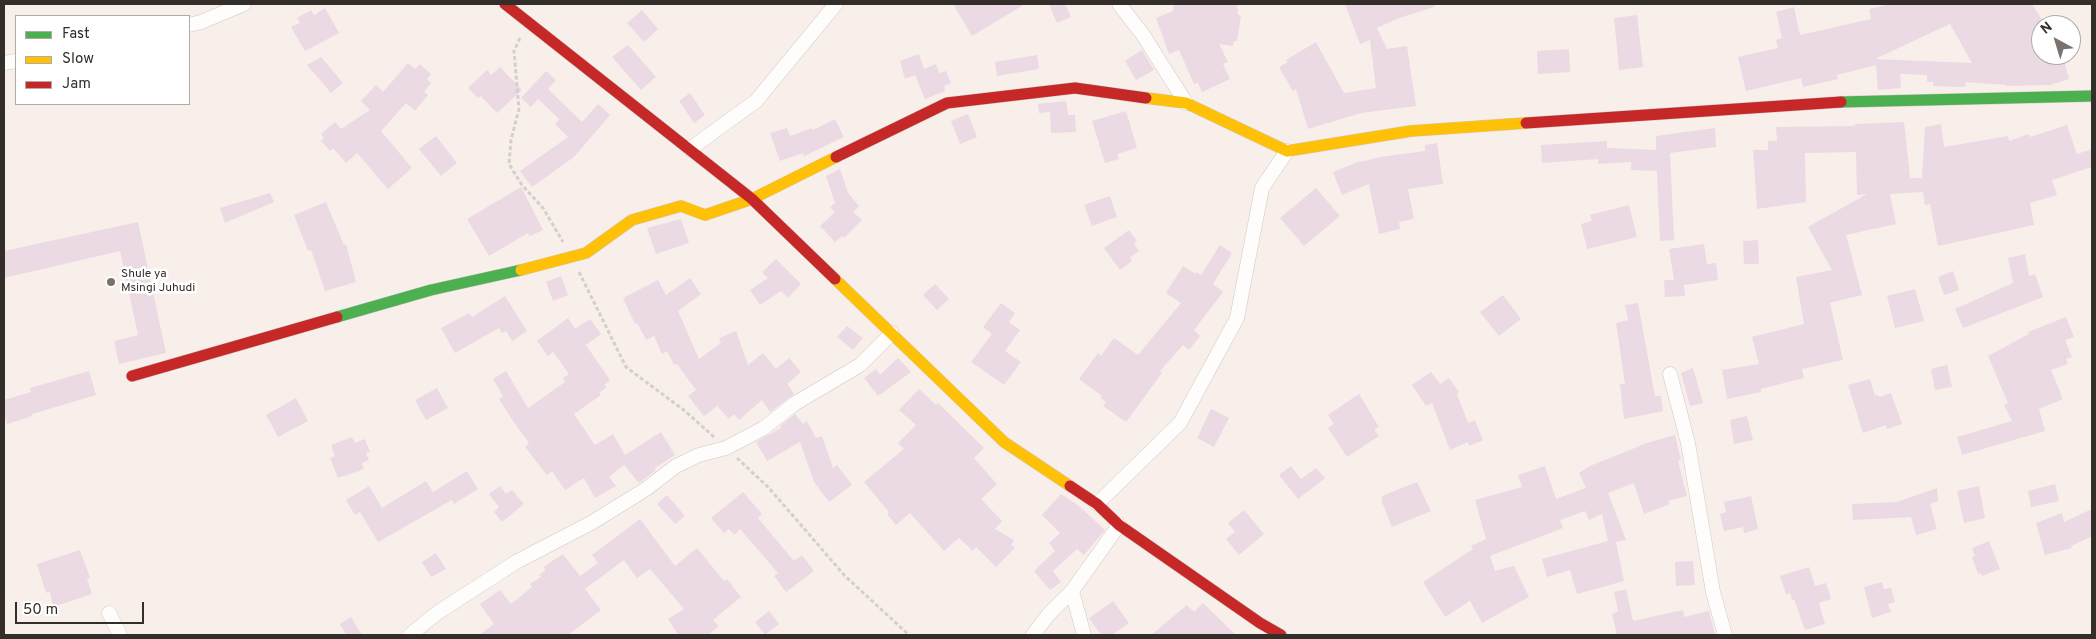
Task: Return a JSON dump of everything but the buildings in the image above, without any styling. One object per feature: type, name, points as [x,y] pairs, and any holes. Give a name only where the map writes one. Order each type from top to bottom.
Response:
[{"type":"street","points":[[190,25],[244,4]]},
{"type":"street","points":[[505,4],[752,199],[1004,442],[1097,504],[1120,525],[1237,607],[1281,635]]},
{"type":"street","points":[[690,149],[756,101],[836,4]]},
{"type":"street","points":[[1118,4],[1143,35],[1186,104]]},
{"type":"street","points":[[132,376],[431,290],[539,266],[586,253],[632,220],[681,206],[705,215],[752,199],[947,103],[1075,88],[1186,104],[1287,151],[1411,131],[1596,118],[1817,103],[2092,96]]},
{"type":"street","points":[[1097,504],[1180,423],[1237,318],[1262,188],[1287,151]]},
{"type":"street","points":[[410,635],[437,613],[516,562],[591,524],[676,466],[699,455],[726,448],[764,428],[794,404],[860,365],[892,333]]},
{"type":"street","points":[[1670,374],[1688,444],[1713,592],[1725,635]]},
{"type":"street","points":[[1033,635],[1048,615],[1072,591],[1120,525]]},
{"type":"street","points":[[1072,591],[1084,635]]},
{"type":"street","points":[[109,613],[120,635]]},
{"type":"path","points":[[528,22],[514,51],[518,109],[511,140],[509,164],[522,185],[543,208],[572,257],[592,294],[626,367],[684,411],[769,488],[845,576],[909,635]]},
{"type":"traffic: fast","points":[[1841,102],[2092,96]]},
{"type":"traffic: fast","points":[[337,317],[431,290],[521,270]]},
{"type":"traffic: slow","points":[[1146,98],[1186,103],[1287,151],[1411,131],[1526,123]]},
{"type":"traffic: slow","points":[[521,270],[586,253],[632,220],[681,206],[705,215],[752,199],[836,157]]},
{"type":"traffic: slow","points":[[835,279],[1004,442],[1070,486]]},
{"type":"traffic: jam","points":[[505,4],[752,199],[835,279]]},
{"type":"traffic: jam","points":[[836,157],[947,103],[1075,88],[1146,98]]},
{"type":"traffic: jam","points":[[1526,123],[1841,102]]},
{"type":"traffic: jam","points":[[132,376],[337,317]]},
{"type":"traffic: jam","points":[[1070,486],[1097,504],[1119,525],[1260,623],[1281,635]]},
{"type":"place","name":"Shule ya Msingi Juhudi","points":[[111,282]]}]
